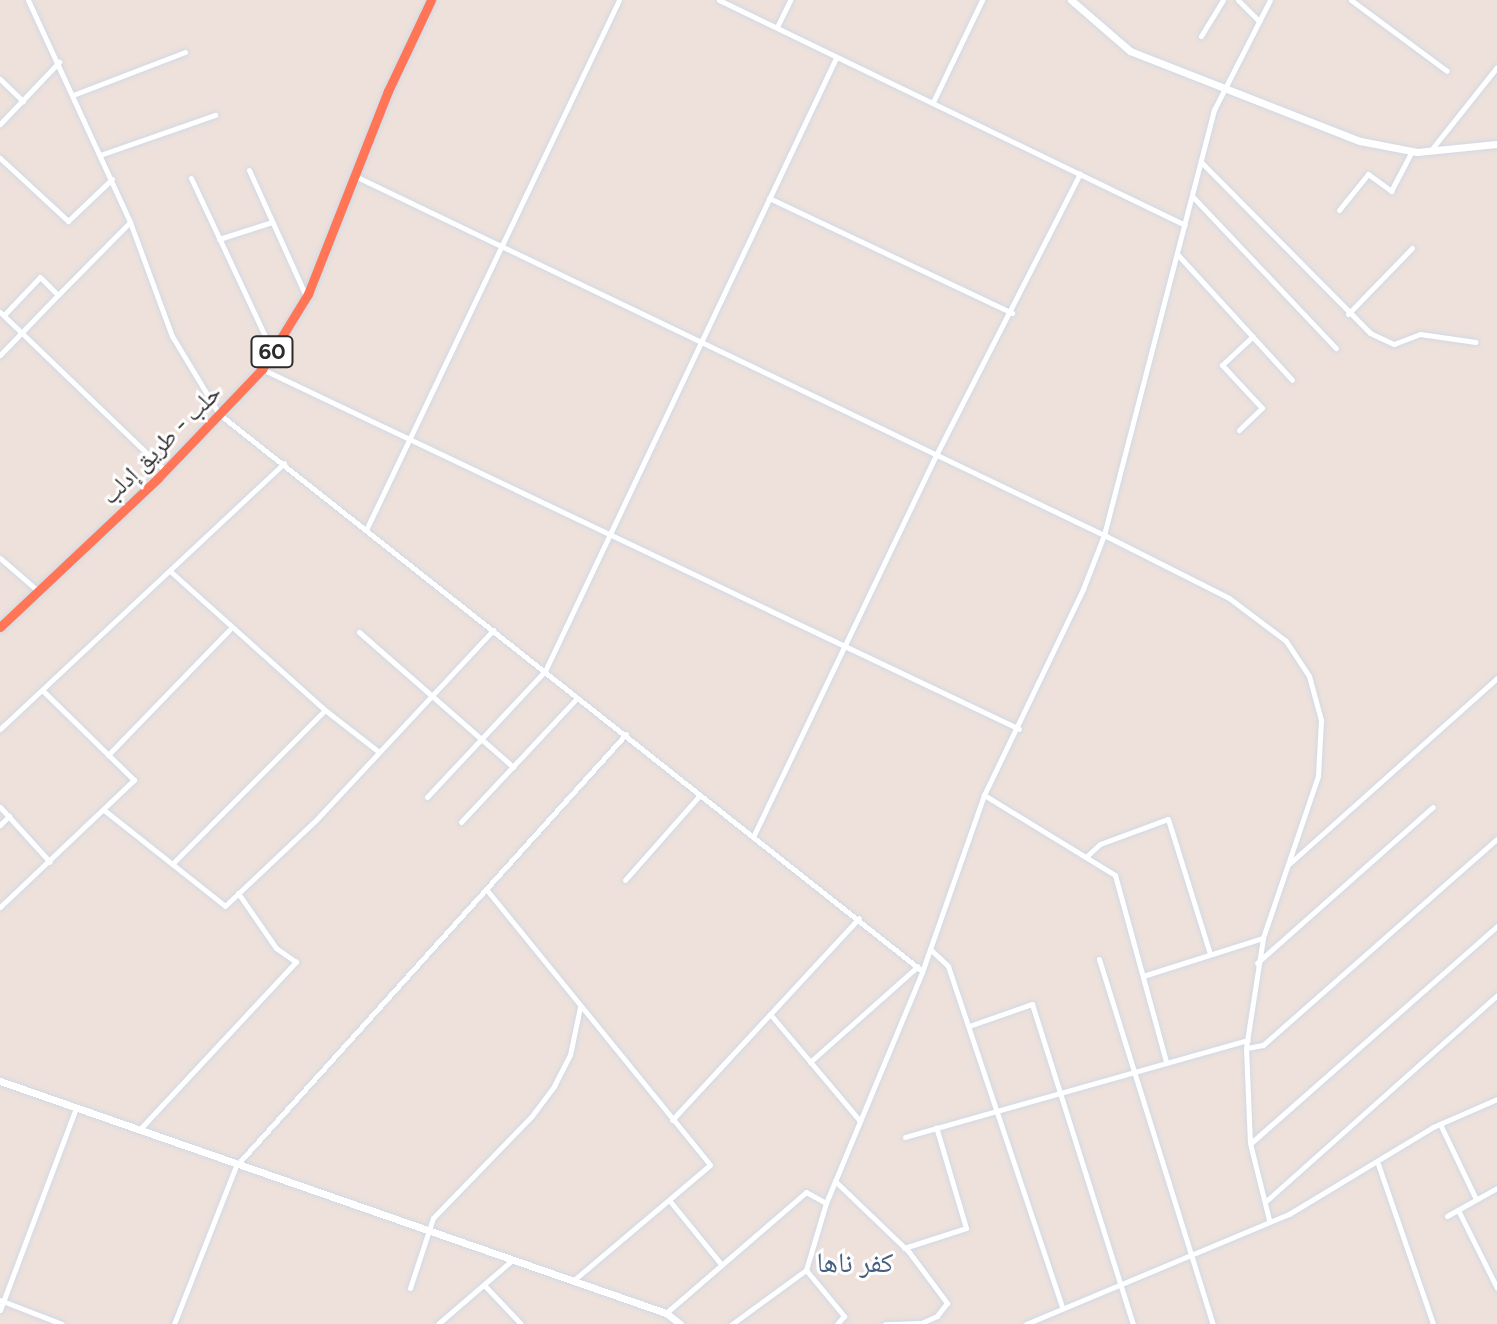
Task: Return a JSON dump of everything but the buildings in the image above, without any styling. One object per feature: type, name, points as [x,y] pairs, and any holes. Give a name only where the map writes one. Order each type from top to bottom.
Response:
[{"type":"highway","name":"حلب - طريق إدلب","points":[[0,627],[165,471],[262,369],[307,297],[354,175],[431,0]]},
{"type":"street","points":[[28,0],[112,179],[172,336],[219,414],[920,969]]},
{"type":"street","points":[[366,530],[619,0]]},
{"type":"street","points":[[719,0],[1185,225]]},
{"type":"street","points":[[777,27],[790,0]]},
{"type":"street","points":[[933,102],[982,0]]},
{"type":"street","points":[[1071,0],[1130,51],[1360,141],[1412,151],[1497,144]]},
{"type":"street","points":[[1201,36],[1223,0]]},
{"type":"street","points":[[1238,0],[1259,21]]},
{"type":"street","points":[[732,1324],[806,1270],[826,1203],[930,949],[984,795],[1019,729],[1104,535],[1201,162],[1224,86],[1270,0]]},
{"type":"street","points":[[1351,0],[1447,71]]},
{"type":"street","points":[[73,95],[185,52]]},
{"type":"street","points":[[427,797],[545,671],[836,58]]},
{"type":"street","points":[[0,124],[59,62]]},
{"type":"street","points":[[1431,150],[1497,67]]},
{"type":"street","points":[[0,79],[23,101]]},
{"type":"street","points":[[100,155],[215,115]]},
{"type":"street","points":[[1339,210],[1368,174],[1391,191],[1412,151]]},
{"type":"street","points":[[0,158],[68,221],[112,179]]},
{"type":"street","points":[[1201,162],[1370,333],[1394,344],[1420,334],[1475,342]]},
{"type":"street","points":[[249,170],[307,297]]},
{"type":"street","points":[[753,837],[936,455],[1012,313],[1080,174]]},
{"type":"street","points":[[354,175],[1104,535],[1229,598],[1286,641],[1309,676],[1321,720],[1318,776],[1256,964],[1246,1048],[1250,1143],[1269,1220]]},
{"type":"street","points":[[191,178],[272,352]]},
{"type":"street","points":[[1192,196],[1336,348]]},
{"type":"street","points":[[769,198],[1012,313]]},
{"type":"street","points":[[0,355],[130,222]]},
{"type":"street","points":[[219,239],[272,222]]},
{"type":"street","points":[[1348,314],[1412,248]]},
{"type":"street","points":[[1177,254],[1292,380]]},
{"type":"street","points":[[58,295],[40,277],[2,313],[165,471]]},
{"type":"street","points":[[1239,430],[1262,408],[1222,365],[1253,336]]},
{"type":"street","points":[[262,369],[611,531],[1019,729]]},
{"type":"street","points":[[0,729],[284,463]]},
{"type":"street","points":[[0,558],[38,591]]},
{"type":"street","points":[[170,571],[230,629],[379,752]]},
{"type":"street","points":[[108,755],[230,629]]},
{"type":"street","points":[[104,810],[225,906],[379,752],[493,630]]},
{"type":"street","points":[[359,632],[513,767]]},
{"type":"street","points":[[1288,864],[1497,678]]},
{"type":"street","points":[[0,907],[134,780],[43,691]]},
{"type":"street","points":[[461,822],[577,698]]},
{"type":"street","points":[[172,864],[325,710]]},
{"type":"street","points":[[174,1324],[236,1166],[626,734]]},
{"type":"street","points":[[625,880],[700,795]]},
{"type":"street","points":[[984,795],[1115,875],[1166,1062]]},
{"type":"street","points":[[0,807],[50,862]]},
{"type":"street","points":[[1256,964],[1433,807]]},
{"type":"street","points":[[0,825],[9,816]]},
{"type":"street","points":[[1086,857],[1100,844],[1168,819],[1210,954]]},
{"type":"street","points":[[1246,1048],[1263,1045],[1497,839]]},
{"type":"street","points":[[486,889],[710,1165],[571,1282]]},
{"type":"street","points":[[139,1130],[296,962],[276,948],[238,893]]},
{"type":"street","points":[[672,1120],[859,918]]},
{"type":"street","points":[[1250,1143],[1497,926]]},
{"type":"street","points":[[1143,976],[1263,938]]},
{"type":"street","points":[[930,949],[948,966],[1062,1306]]},
{"type":"street","points":[[1099,959],[1213,1324]]},
{"type":"street","points":[[810,1062],[920,969]]},
{"type":"street","points":[[1264,1203],[1497,995]]},
{"type":"street","points":[[969,1026],[1032,1004],[1133,1324]]},
{"type":"street","points":[[410,1288],[433,1218],[531,1117],[554,1086],[570,1055],[580,1007]]},
{"type":"street","points":[[770,1014],[860,1121]]},
{"type":"street","points":[[905,1137],[1249,1040]]},
{"type":"street","points":[[0,1081],[236,1166],[666,1313],[680,1324]]},
{"type":"street","points":[[1026,1324],[1269,1220],[1378,1164],[1440,1124],[1497,1099]]},
{"type":"street","points":[[0,1310],[76,1108]]},
{"type":"street","points":[[1440,1124],[1476,1199]]},
{"type":"street","points":[[904,1248],[966,1228],[936,1127]]},
{"type":"street","points":[[1378,1164],[1433,1324]]},
{"type":"street","points":[[835,1181],[904,1248],[947,1303],[937,1316],[921,1323],[885,1324]]},
{"type":"street","points":[[1447,1216],[1497,1188]]},
{"type":"street","points":[[666,1313],[806,1192],[826,1203]]},
{"type":"street","points":[[669,1200],[721,1264]]},
{"type":"street","points":[[1458,1210],[1494,1274],[1497,1288]]},
{"type":"street","points":[[438,1324],[511,1261]]},
{"type":"street","points":[[806,1270],[844,1316],[837,1324]]},
{"type":"street","points":[[485,1286],[521,1324]]},
{"type":"street","points":[[2,1300],[62,1324]]},
{"type":"street","points":[[937,1316],[943,1324]]},
{"type":"district","name":"كفر ناها","points":[[855,1262]]}]
